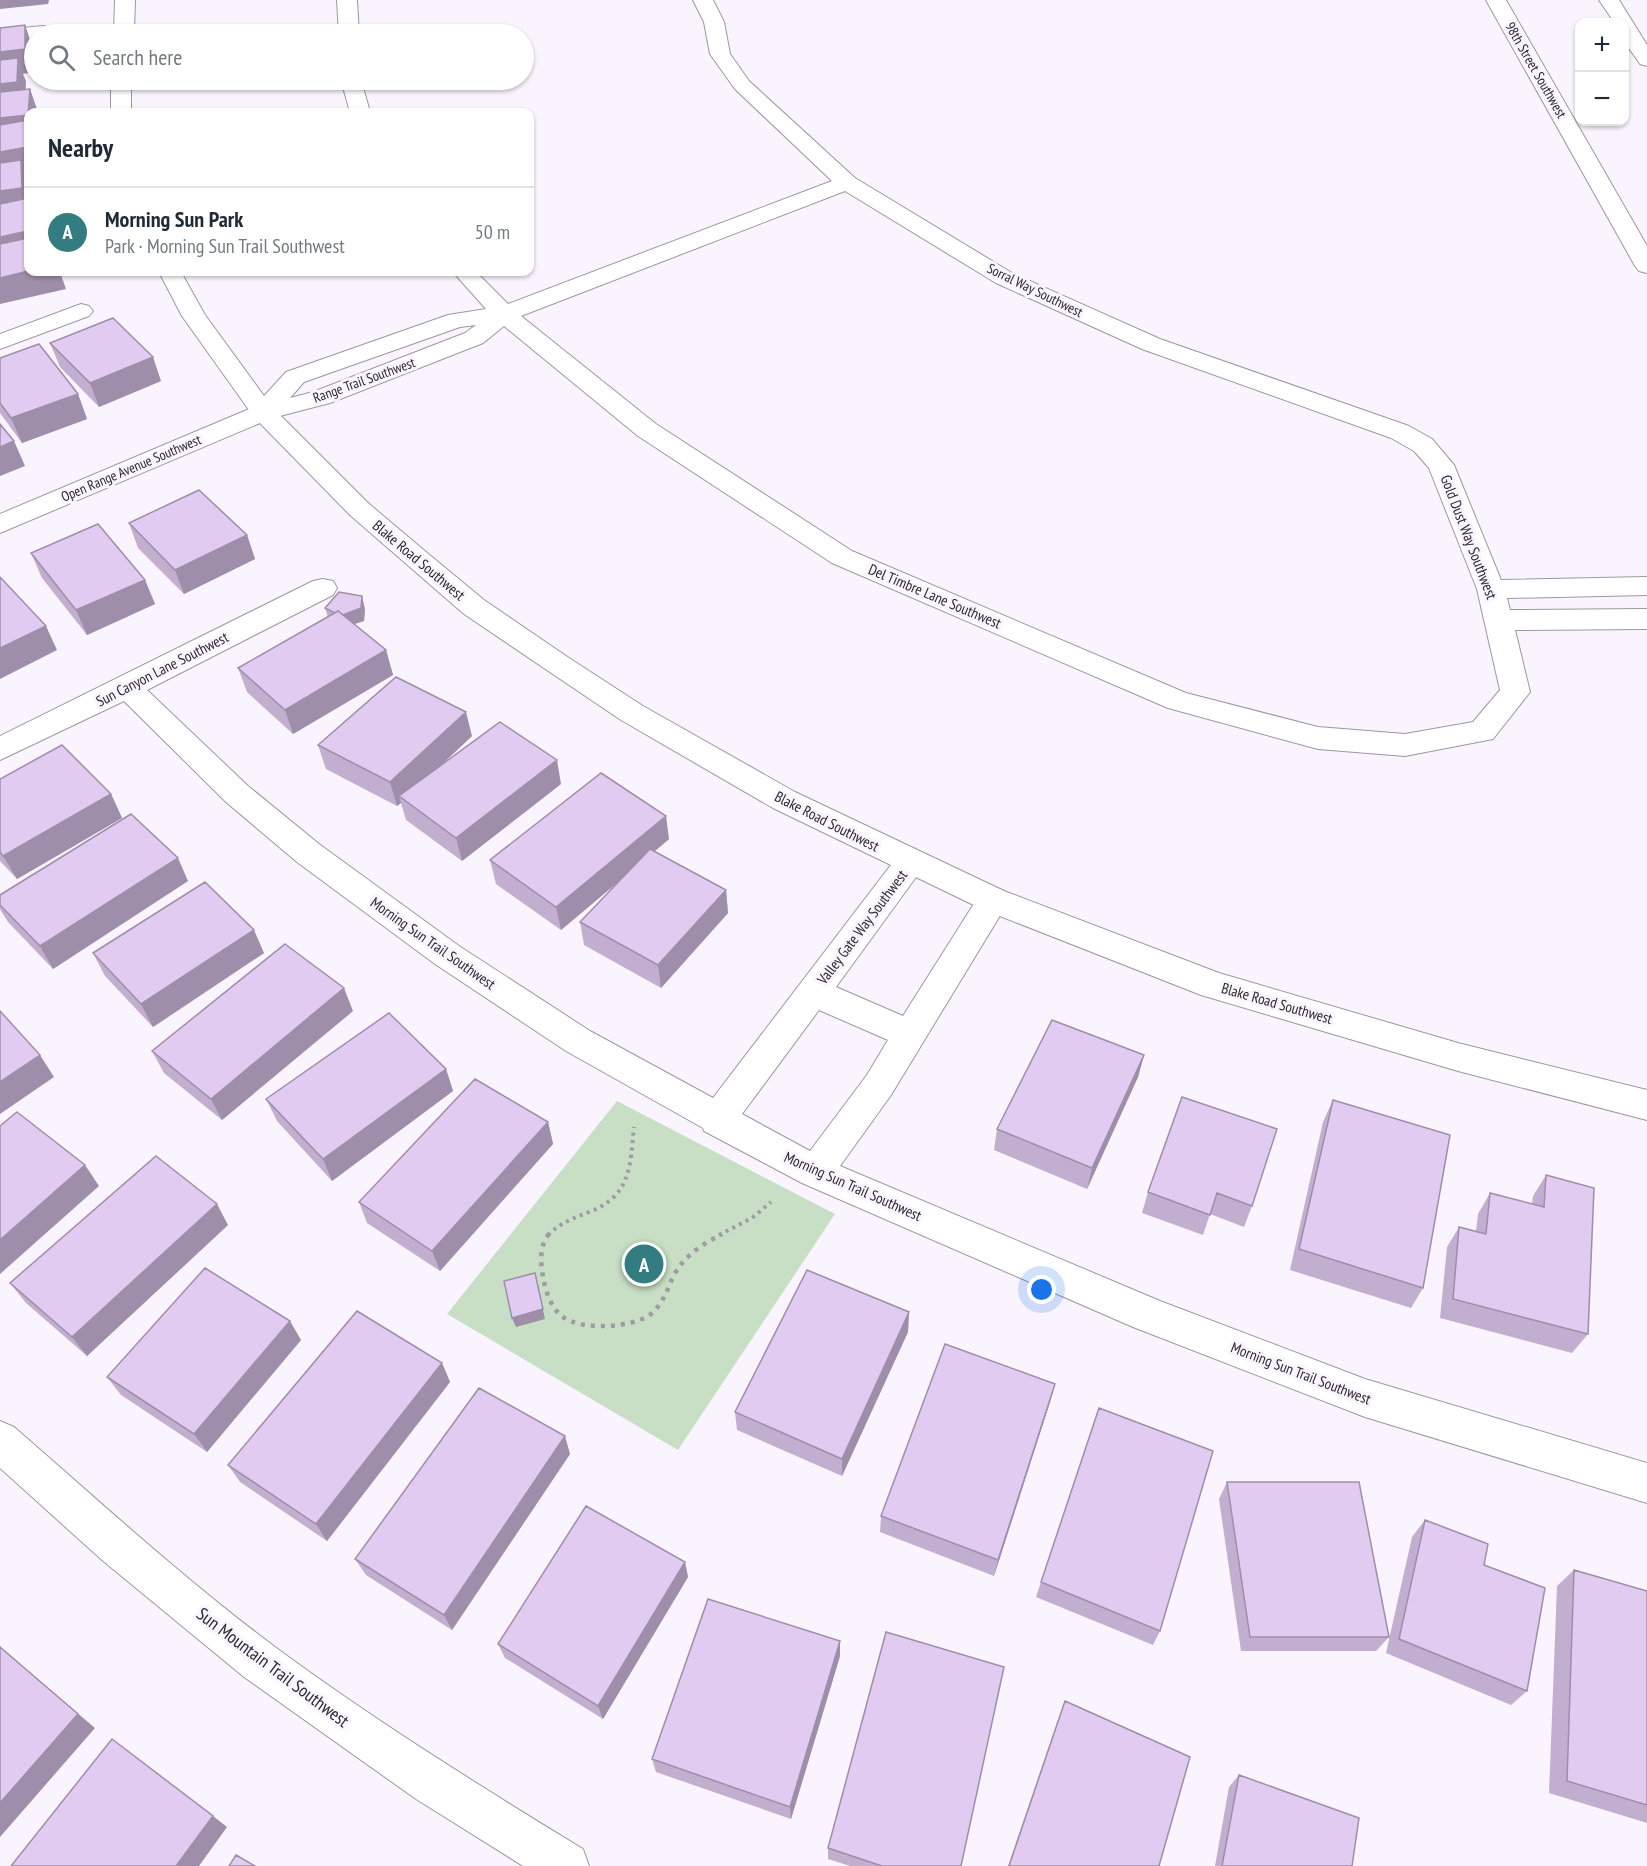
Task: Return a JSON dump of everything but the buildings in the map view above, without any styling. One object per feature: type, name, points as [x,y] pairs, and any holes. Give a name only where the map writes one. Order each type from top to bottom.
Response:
[{"type":"street","points":[[124,24],[125,0]]},
{"type":"street","points":[[347,0],[348,24]]},
{"type":"street","name":"Sorral Way Southwest","points":[[703,0],[714,22],[720,54],[742,85],[847,183],[1015,283],[1151,344],[1301,399],[1400,432],[1423,445]]},
{"type":"street","name":"98th Street Southwest","points":[[1496,0],[1645,260]]},
{"type":"street","points":[[1609,0],[1620,18]]},
{"type":"street","points":[[1629,32],[1647,60]]},
{"type":"street","points":[[0,36],[24,34]]},
{"type":"street","points":[[121,90],[121,108]]},
{"type":"street","points":[[354,90],[359,108]]},
{"type":"street","name":"Range Trail Southwest","points":[[263,412],[295,377],[456,320],[504,314],[847,183]]},
{"type":"street","name":"Blake Road Southwest","points":[[172,276],[194,316],[263,412],[359,509],[474,607],[632,713],[784,800],[993,900],[1213,985],[1458,1057],[1647,1105]]},
{"type":"street","name":"Del Timbre Lane Southwest","points":[[468,276],[504,314],[565,367],[647,430],[842,557],[1178,701],[1318,738],[1405,745],[1482,731]]},
{"type":"street","points":[[0,342],[81,311]]},
{"type":"street","name":"Range Trail Southwest","points":[[263,412],[321,398],[479,336],[504,314]]},
{"type":"street","points":[[366,352],[385,373]]},
{"type":"street","name":"Open Range Avenue Southwest","points":[[0,524],[263,412]]},
{"type":"street","name":"Gold Dust Way Southwest","points":[[1423,445],[1441,465],[1491,589],[1515,692],[1482,731]]},
{"type":"street","points":[[1491,589],[1647,586]]},
{"type":"street","name":"Sun Canyon Lane Southwest","points":[[0,749],[323,588]]},
{"type":"street","points":[[1499,620],[1647,619]]},
{"type":"street","name":"Morning Sun Trail Southwest","points":[[128,687],[237,794],[308,853],[447,955],[578,1041],[814,1173],[1147,1314],[1365,1398],[1647,1484]]},
{"type":"street","name":"Valley Gate Way Southwest","points":[[717,1120],[911,862]]},
{"type":"street","points":[[814,1173],[879,1085],[993,900]]},
{"type":"street","name":"Valley Gate Way Southwest","points":[[812,992],[909,1034]]},
{"type":"street","name":"Sun Mountain Trail Southwest","points":[[0,1441],[117,1545],[259,1662],[432,1783],[566,1866]]},
{"type":"path","points":[[634,1127],[630,1164],[622,1189],[610,1203],[563,1223],[547,1235],[540,1262],[545,1293],[555,1312],[576,1324],[626,1325],[646,1317],[663,1304],[678,1268],[690,1253],[707,1241],[759,1215],[771,1202]]},
{"type":"green space","points":[[617,1101],[835,1214],[678,1450],[447,1314]]},
{"type":"place","name":"Morning Sun Park","points":[[644,1264]]}]
